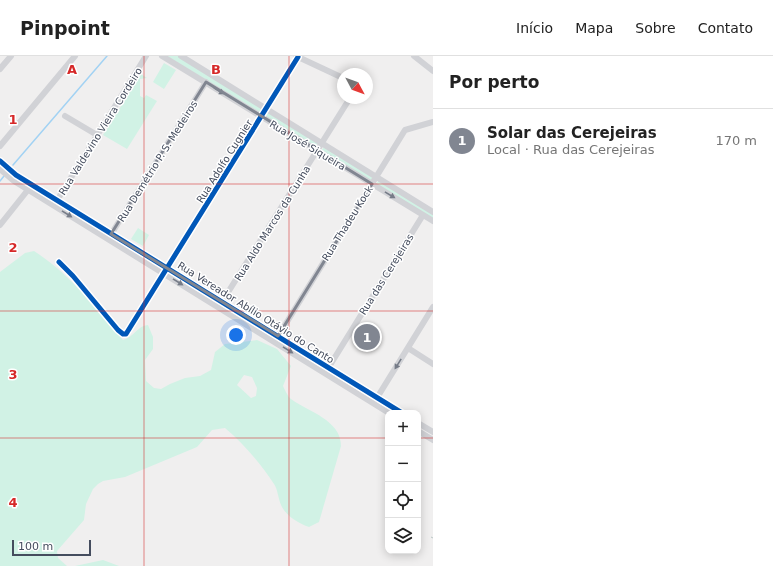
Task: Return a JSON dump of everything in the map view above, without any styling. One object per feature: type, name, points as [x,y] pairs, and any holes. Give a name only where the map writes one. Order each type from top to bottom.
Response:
[{"type":"street","points":[[0,69],[11,56]]},
{"type":"street","points":[[0,146],[75,56]]},
{"type":"street","name":"Rua Valdevino Vieira Cordeiro","points":[[55,203],[146,56]]},
{"type":"street","name":"Rua José Siqueira","points":[[162,56],[433,221]]},
{"type":"street","name":"Rua José Siqueira","points":[[181,56],[433,212]]},
{"type":"street","points":[[414,56],[433,70]]},
{"type":"street","points":[[297,57],[337,75]]},
{"type":"street","name":"Rua Adolfo Cugnier","points":[[59,262],[123,334],[129,331],[262,117],[297,57]]},
{"type":"street","name":"Rua Demétrio P. S. Medeiros","points":[[110,236],[206,82]]},
{"type":"street","name":"Rua Aldo Marcos da Cunha","points":[[221,305],[346,104]]},
{"type":"street","points":[[65,116],[97,135]]},
{"type":"street","name":"Rua Thadeu Kock","points":[[276,339],[405,130],[433,122]]},
{"type":"street","name":"Rua Vereador Abílio Otávio do Canto","points":[[0,161],[30,186],[55,203],[327,370],[397,410]]},
{"type":"street","name":"Rua Vereador Abílio Otávio do Canto","points":[[0,169],[14,181],[30,186]]},
{"type":"street","points":[[0,225],[30,186]]},
{"type":"street","name":"Rua das Cerejeiras","points":[[327,370],[423,215]]},
{"type":"street","points":[[374,404],[433,307]]},
{"type":"street","points":[[408,348],[433,364]]},
{"type":"street","name":"Rua Vereador Abílio Otávio do Canto","points":[[327,370],[385,411]]},
{"type":"street","points":[[421,425],[431,431],[426,436]]},
{"type":"street","points":[[421,433],[433,440]]},
{"type":"highlighted area","points":[[206,82],[372,184],[278,336],[111,234]]},
{"type":"green space","points":[[167,56],[178,56],[263,109],[261,113]]},
{"type":"green space","points":[[164,63],[176,70],[164,89],[153,82]]},
{"type":"green space","points":[[141,74],[147,78],[140,79],[140,96],[144,98],[146,95],[157,101],[127,149],[103,135]]},
{"type":"green space","points":[[268,112],[318,143],[315,147],[265,116]]},
{"type":"green space","points":[[324,147],[373,177],[371,181],[321,151]]},
{"type":"green space","points":[[379,180],[433,214],[433,219],[376,184]]},
{"type":"green space","points":[[138,228],[149,235],[143,246],[131,239]]},
{"type":"green space","points":[[34,251],[59,270],[82,292],[123,340],[130,337],[141,327],[148,325],[153,337],[153,349],[145,360],[146,381],[154,388],[161,389],[185,378],[200,376],[211,370],[215,352],[225,344],[257,340],[277,349],[291,366],[283,386],[289,397],[330,423],[340,437],[341,446],[319,522],[309,527],[301,524],[289,516],[281,505],[275,486],[263,469],[245,447],[225,428],[212,430],[197,447],[125,477],[103,481],[98,484],[93,489],[86,504],[84,520],[57,551],[58,558],[67,566],[0,566],[0,272],[25,253]],"holes":[[[244,375],[252,377],[257,388],[256,396],[251,398],[237,385]]]},
{"type":"green space","points":[[103,560],[119,566],[75,566]]},
{"type":"waterway","points":[[13,165],[107,56]]},
{"type":"waterway","points":[[0,181],[4,176]]},
{"type":"cycle path","points":[[59,262],[73,276],[118,330],[123,334],[126,334],[298,57]]},
{"type":"cycle path","points":[[0,161],[16,175],[397,410]]},
{"type":"place","name":"Solar das Cerejeiras","points":[[367,337]]}]
